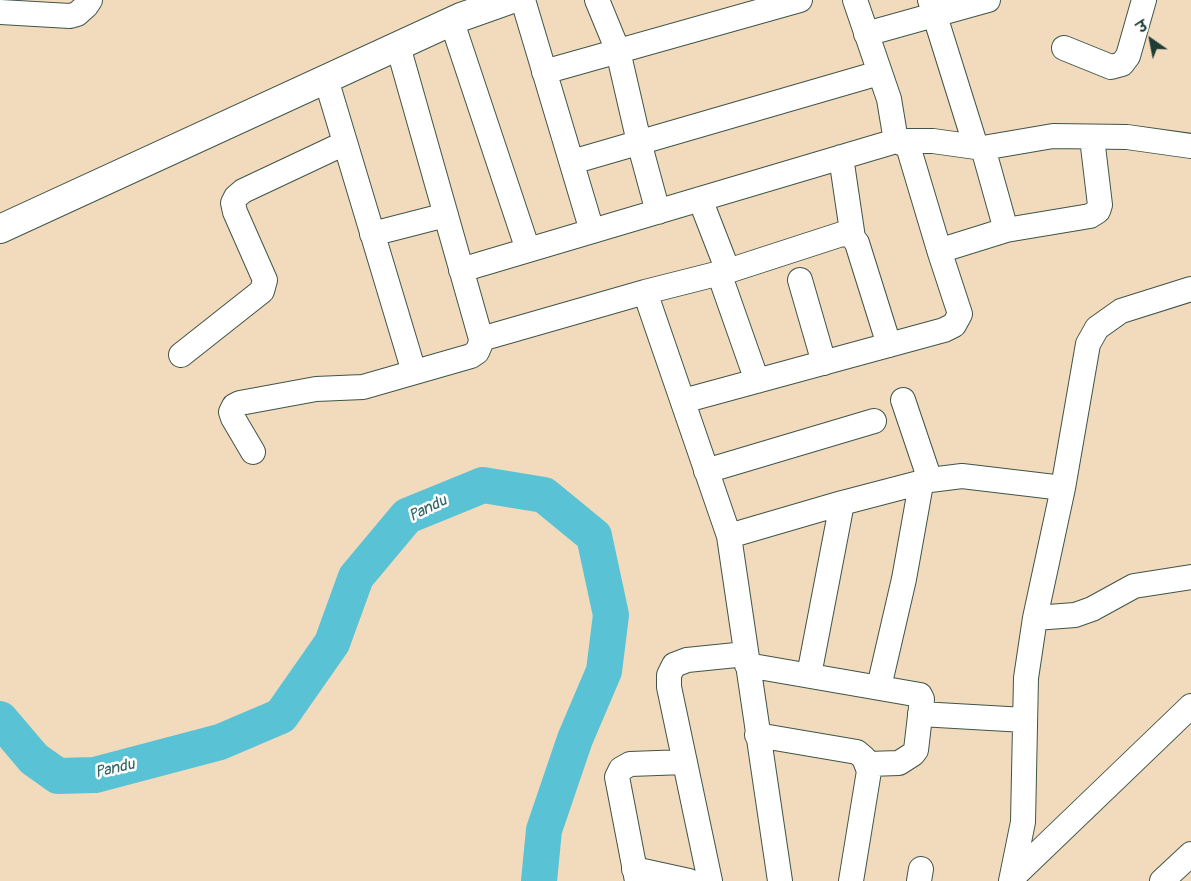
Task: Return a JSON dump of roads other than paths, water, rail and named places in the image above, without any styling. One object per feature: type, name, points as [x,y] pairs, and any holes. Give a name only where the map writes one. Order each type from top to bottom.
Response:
[{"type":"street","points":[[0,12],[70,16],[77,14],[90,0]]},
{"type":"street","points":[[0,229],[398,46],[462,11],[509,0]]},
{"type":"street","points":[[523,0],[592,231]]},
{"type":"street","points":[[597,0],[618,51],[639,142],[658,212]]},
{"type":"street","points":[[544,72],[800,0]]},
{"type":"street","points":[[855,0],[889,99],[896,140]]},
{"type":"street","points":[[866,34],[932,8],[988,0]]},
{"type":"street","points":[[1064,48],[1111,67],[1122,64],[1128,56],[1144,0]]},
{"type":"street","points":[[932,8],[1006,230]]},
{"type":"street","points":[[462,11],[528,250]]},
{"type":"street","points":[[253,452],[231,412],[234,406],[240,403],[316,389],[351,389],[471,356],[477,352],[481,339],[398,46]]},
{"type":"street","points":[[572,162],[880,73]]},
{"type":"street","points":[[326,79],[414,372]]},
{"type":"street","points":[[461,270],[896,140],[932,141],[980,148],[1053,136],[1127,138],[1191,146]]},
{"type":"street","points":[[940,253],[945,248],[1006,230],[1090,216],[1098,211],[1100,205],[1092,138]]},
{"type":"street","points":[[682,401],[944,330],[954,325],[960,314],[908,146],[896,140]]},
{"type":"street","points":[[181,355],[262,291],[265,280],[235,212],[233,203],[236,197],[243,191],[345,143]]},
{"type":"street","points":[[841,157],[853,238]]},
{"type":"street","points":[[700,199],[756,381]]},
{"type":"street","points":[[372,234],[446,215]]},
{"type":"street","points":[[481,339],[645,292],[724,272],[842,234],[851,235],[857,244],[889,345]]},
{"type":"street","points":[[800,280],[824,363]]},
{"type":"street","points":[[1012,879],[1022,822],[1026,678],[1035,618],[1063,488],[1088,344],[1097,328],[1121,310],[1191,288]]},
{"type":"street","points":[[645,292],[729,536],[780,881]]},
{"type":"street","points":[[879,687],[925,482],[904,400]]},
{"type":"street","points":[[706,471],[874,421]]},
{"type":"street","points":[[729,536],[842,503],[925,482],[962,476],[1063,488]]},
{"type":"street","points":[[809,675],[842,503]]},
{"type":"street","points":[[1035,618],[1075,615],[1092,609],[1134,586],[1191,577]]},
{"type":"street","points":[[710,881],[669,687],[668,675],[674,665],[686,660],[746,660],[809,675],[920,695],[922,699],[916,750],[913,754],[899,763],[868,764]]},
{"type":"street","points":[[1012,879],[1191,706]]},
{"type":"street","points":[[920,714],[1025,720]]},
{"type":"street","points":[[757,735],[858,752],[868,764],[869,771],[851,881]]},
{"type":"street","points":[[685,762],[630,764],[621,769],[617,777],[636,875],[690,881]]},
{"type":"street","points":[[1162,881],[1191,854]]},
{"type":"waterway","name":"Pandu","points":[[0,719],[34,759],[58,776],[95,775],[220,742],[281,716],[332,643],[356,577],[407,516],[483,485],[544,495],[594,536],[611,615],[604,671],[575,739],[544,830],[539,881]]}]
